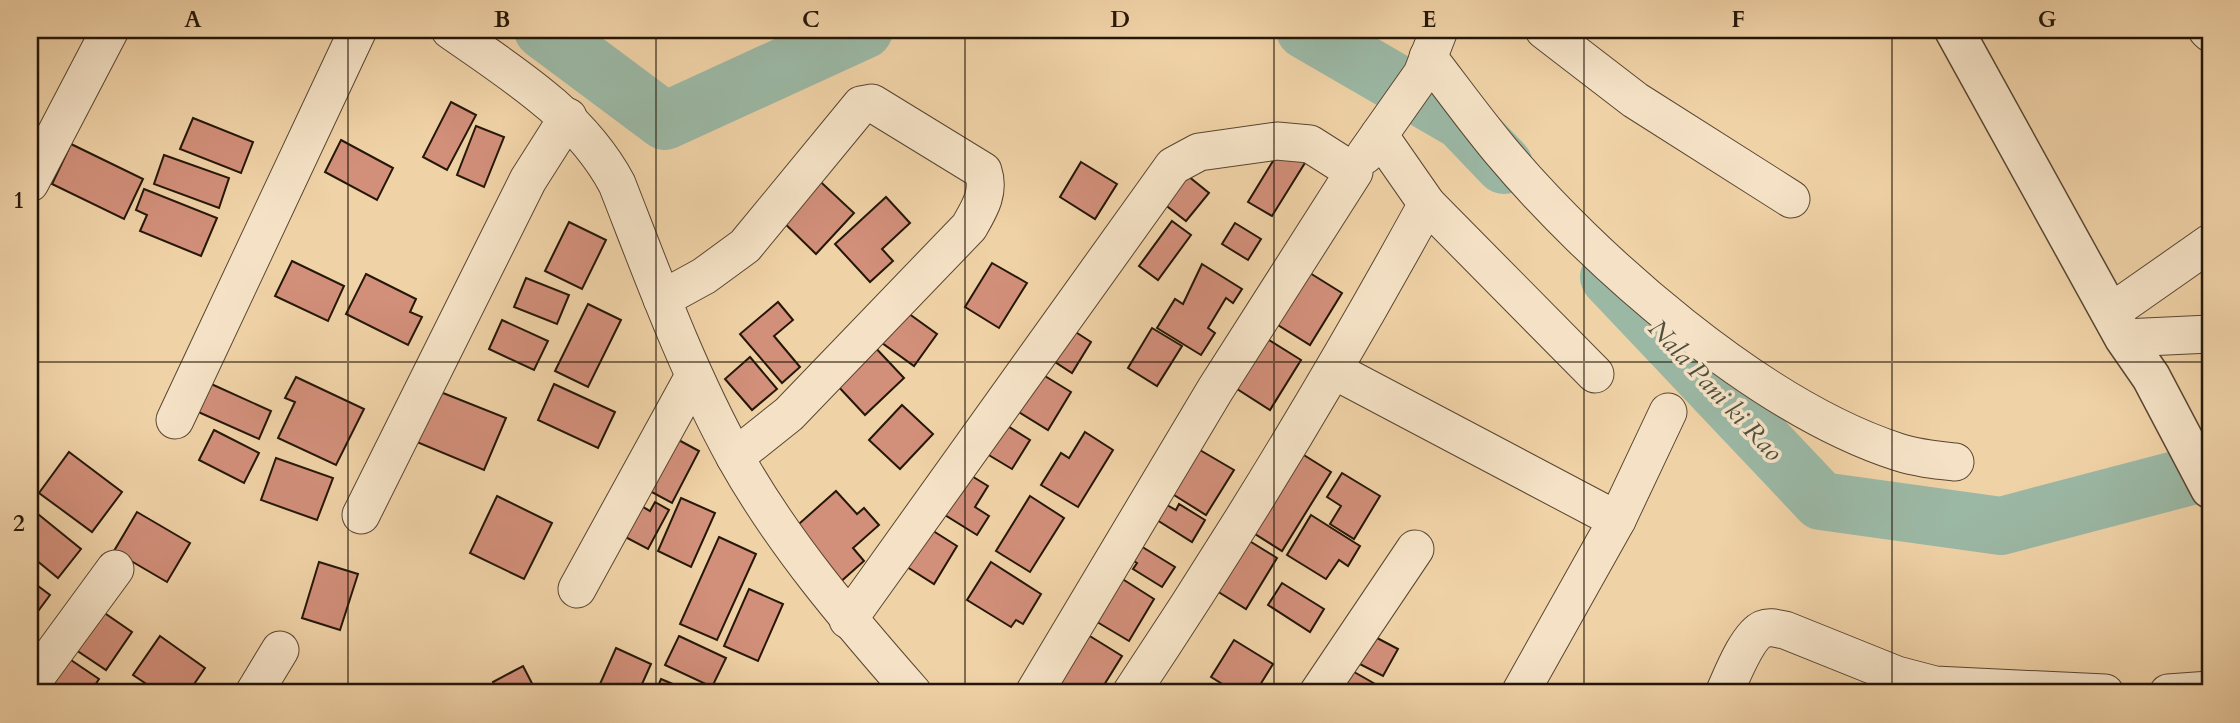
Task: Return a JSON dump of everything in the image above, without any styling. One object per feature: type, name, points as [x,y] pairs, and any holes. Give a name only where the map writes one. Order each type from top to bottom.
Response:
[{"type":"street","points":[[30,183],[110,30]]},
{"type":"street","points":[[174,420],[358,30]]},
{"type":"street","points":[[450,30],[568,117],[603,157],[617,184],[694,376],[735,457],[770,514],[848,620],[913,693]]},
{"type":"street","points":[[1544,30],[1635,100],[1791,199]]},
{"type":"street","points":[[1954,30],[2117,326],[2151,377],[2210,489]]},
{"type":"street","points":[[1034,693],[1214,390],[1430,54],[1500,150],[1568,223],[1631,283],[1727,358],[1785,398],[1834,426],[1898,452],[1955,462]]},
{"type":"street","points":[[662,299],[704,276],[745,246],[862,105],[872,103],[984,171],[986,189],[982,204],[969,227],[789,414],[735,457]]},
{"type":"street","points":[[361,515],[528,180],[568,117]]},
{"type":"street","points":[[1381,131],[1427,204],[1595,374]]},
{"type":"street","points":[[848,620],[1173,166],[1199,152],[1277,141],[1310,144],[1354,172]]},
{"type":"street","points":[[1131,693],[1192,603],[1335,371],[1427,204]]},
{"type":"street","points":[[2117,326],[2210,243]]},
{"type":"street","points":[[2117,326],[2210,334]]},
{"type":"street","points":[[1335,371],[1617,520]]},
{"type":"street","points":[[577,589],[694,376]]},
{"type":"street","points":[[1520,693],[1617,520],[1668,412]]},
{"type":"street","points":[[1318,693],[1415,548]]},
{"type":"street","points":[[30,685],[115,569]]},
{"type":"street","points":[[1724,693],[1749,644],[1758,633],[1771,628],[1785,630],[1933,689],[2105,693]]},
{"type":"street","points":[[254,693],[281,650]]},
{"type":"street","points":[[2168,693],[2210,691]]},
{"type":"building","points":[[451,102],[476,115],[447,170],[423,157]]},
{"type":"building","points":[[193,118],[253,142],[241,173],[180,149]]},
{"type":"building","points":[[476,126],[504,137],[484,187],[457,175]]},
{"type":"building","points":[[341,140],[393,168],[377,200],[325,172]]},
{"type":"building","points":[[1284,143],[1308,158],[1272,216],[1248,202]]},
{"type":"building","points":[[71,144],[143,179],[124,219],[52,184]]},
{"type":"building","points":[[164,155],[229,178],[219,208],[154,184]]},
{"type":"building","points":[[1167,159],[1209,193],[1186,221],[1155,197]]},
{"type":"building","points":[[1081,162],[1117,184],[1095,219],[1060,197]]},
{"type":"building","points":[[810,172],[854,213],[816,254],[773,212]]},
{"type":"building","points":[[144,189],[217,218],[201,256],[140,231],[147,215],[136,210]]},
{"type":"building","points":[[886,197],[910,223],[882,249],[893,261],[870,282],[835,244]]},
{"type":"building","points":[[1172,221],[1191,235],[1158,280],[1139,266]]},
{"type":"building","points":[[569,222],[606,240],[582,289],[545,271]]},
{"type":"building","points":[[1235,223],[1261,239],[1248,260],[1222,244]]},
{"type":"building","points":[[292,261],[344,286],[328,321],[275,296]]},
{"type":"building","points":[[992,263],[1027,283],[999,328],[965,307]]},
{"type":"building","points":[[1202,264],[1242,289],[1233,303],[1226,298],[1208,328],[1215,333],[1201,355],[1157,328],[1175,299],[1183,304]]},
{"type":"building","points":[[1297,265],[1342,293],[1310,345],[1265,317]]},
{"type":"building","points":[[366,274],[416,299],[410,312],[422,317],[408,345],[346,314]]},
{"type":"building","points":[[526,278],[569,295],[557,324],[514,307]]},
{"type":"building","points":[[778,302],[793,320],[774,336],[800,367],[782,383],[740,334]]},
{"type":"building","points":[[894,303],[937,334],[914,366],[871,335]]},
{"type":"building","points":[[588,304],[621,320],[588,387],[555,371]]},
{"type":"building","points":[[1054,318],[1091,342],[1072,373],[1035,349]]},
{"type":"building","points":[[502,320],[548,341],[534,370],[489,349]]},
{"type":"building","points":[[1152,328],[1182,346],[1157,386],[1128,368]]},
{"type":"building","points":[[1253,330],[1301,360],[1270,410],[1223,380]]},
{"type":"building","points":[[871,343],[904,378],[865,415],[821,368]]},
{"type":"building","points":[[750,357],[777,389],[752,410],[725,379]]},
{"type":"building","points":[[1022,362],[1071,392],[1048,430],[999,400]]},
{"type":"building","points":[[296,377],[364,409],[336,465],[278,438],[295,402],[285,398]]},
{"type":"building","points":[[209,383],[271,411],[259,439],[196,411]]},
{"type":"building","points":[[554,384],[615,412],[598,448],[538,420]]},
{"type":"building","points":[[433,389],[506,418],[484,470],[412,440]]},
{"type":"building","points":[[902,405],[933,434],[900,469],[869,440]]},
{"type":"building","points":[[990,415],[1030,440],[1012,469],[972,445]]},
{"type":"building","points":[[214,430],[259,453],[244,483],[199,460]]},
{"type":"building","points":[[662,431],[699,451],[672,503],[635,483]]},
{"type":"building","points":[[1085,432],[1113,450],[1078,507],[1041,485],[1061,453],[1069,458]]},
{"type":"building","points":[[1275,437],[1331,472],[1282,551],[1228,517]]},
{"type":"building","points":[[1193,446],[1234,470],[1206,515],[1166,490]]},
{"type":"building","points":[[69,452],[122,492],[92,532],[39,493]]},
{"type":"building","points":[[276,458],[333,478],[317,520],[261,500]]},
{"type":"building","points":[[957,467],[988,486],[975,507],[989,516],[977,535],[932,507]]},
{"type":"building","points":[[1342,473],[1380,496],[1354,539],[1330,524],[1341,506],[1327,497]]},
{"type":"building","points":[[836,491],[857,514],[864,508],[879,525],[853,548],[864,561],[838,584],[791,531]]},
{"type":"building","points":[[497,496],[552,523],[524,579],[470,553]]},
{"type":"building","points":[[1030,496],[1064,518],[1030,572],[996,551]]},
{"type":"building","points":[[681,498],[715,513],[691,567],[658,551]]},
{"type":"building","points":[[631,500],[650,511],[655,502],[669,510],[648,549],[614,531]]},
{"type":"building","points":[[1158,500],[1176,510],[1179,504],[1205,520],[1192,542],[1149,515]]},
{"type":"building","points":[[33,510],[81,549],[58,578],[30,555],[30,514]]},
{"type":"building","points":[[137,512],[190,543],[167,582],[114,551]]},
{"type":"building","points":[[1311,515],[1360,546],[1348,566],[1339,560],[1326,579],[1287,555]]},
{"type":"building","points":[[919,522],[957,546],[934,584],[896,560]]},
{"type":"building","points":[[719,537],[756,554],[717,640],[680,624]]},
{"type":"building","points":[[1243,537],[1277,558],[1246,609],[1212,588]]},
{"type":"building","points":[[1131,540],[1175,567],[1162,587],[1133,569],[1137,563],[1122,554]]},
{"type":"building","points":[[319,562],[358,574],[340,630],[302,618]]},
{"type":"building","points":[[991,562],[1041,594],[1023,624],[1016,620],[1011,627],[967,600]]},
{"type":"building","points":[[1113,573],[1154,599],[1129,641],[1087,616]]},
{"type":"building","points":[[30,580],[50,595],[30,622]]},
{"type":"building","points":[[1282,583],[1324,609],[1310,632],[1268,605]]},
{"type":"building","points":[[749,589],[783,604],[758,661],[724,646]]},
{"type":"building","points":[[90,603],[132,632],[106,670],[64,642]]},
{"type":"building","points":[[1072,625],[1122,656],[1099,693],[1055,693]]},
{"type":"building","points":[[1360,629],[1398,649],[1383,676],[1346,657]]},
{"type":"building","points":[[160,636],[205,668],[188,693],[160,693],[133,675]]},
{"type":"building","points":[[679,636],[726,658],[712,687],[665,665]]},
{"type":"building","points":[[1234,640],[1273,664],[1255,693],[1237,693],[1211,677]]},
{"type":"building","points":[[616,648],[651,664],[638,693],[596,693]]},
{"type":"building","points":[[62,654],[99,679],[90,693],[51,693],[40,686]]},
{"type":"building","points":[[1340,664],[1377,685],[1372,693],[1324,693]]},
{"type":"building","points":[[523,666],[537,693],[499,693],[493,682]]},
{"type":"building","points":[[661,679],[694,693],[655,693]]},
{"type":"waterway","name":"Nala Pani ki Rao","points":[[543,30],[665,121],[864,30]]},
{"type":"waterway","name":"Nala Pani ki Rao","points":[[1305,30],[1462,121],[1504,165]]},
{"type":"waterway","name":"Nala Pani ki Rao","points":[[1609,277],[1821,501],[2001,526],[2210,471]]}]
